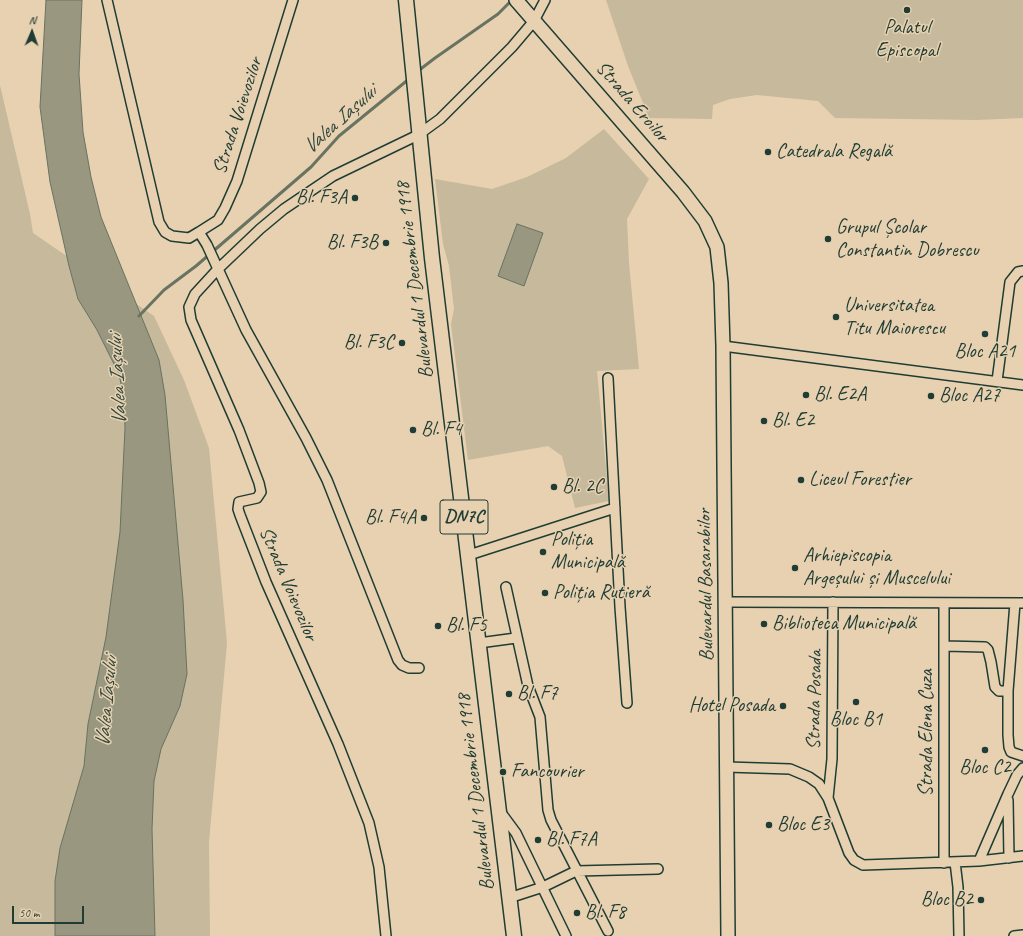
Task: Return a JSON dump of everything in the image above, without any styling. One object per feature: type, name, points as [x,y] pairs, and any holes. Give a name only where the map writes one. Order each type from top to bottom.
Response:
[{"type":"main road","name":"Bulevardul 1 Decembrie 1918","points":[[406,0],[418,136],[469,556],[497,808],[514,936]]},
{"type":"main road","name":"Strada Eroilor","points":[[516,0],[683,192],[712,234]]},
{"type":"main road","name":"Bulevardul Basarabilor","points":[[712,234],[719,259],[723,346],[728,936]]},
{"type":"street","name":"Strada Voievozilor","points":[[107,0],[159,222],[166,232],[172,236],[189,238],[218,220],[237,181],[293,0]]},
{"type":"street","name":"Strada Voievozilor","points":[[386,936],[379,867],[369,823],[338,744],[266,582],[238,509],[239,502],[257,498],[260,494],[259,484],[240,430],[194,328],[189,313],[191,300],[217,270],[284,209],[333,176],[418,136],[440,119],[495,66],[530,16],[545,0]]},
{"type":"street","points":[[199,232],[207,245],[217,270],[246,330],[306,438],[327,480],[398,660],[402,665],[409,668],[419,668]]},
{"type":"street","points":[[998,381],[1010,282],[1018,272],[1023,271]]},
{"type":"street","points":[[723,346],[1023,385]]},
{"type":"street","points":[[608,378],[627,704]]},
{"type":"street","points":[[469,556],[615,508]]},
{"type":"street","points":[[506,587],[516,638],[528,686],[540,717],[545,754],[548,810],[551,820],[576,871],[608,931]]},
{"type":"street","points":[[726,602],[1019,603],[1008,691],[1009,748],[1011,752],[1023,756]]},
{"type":"street","name":"Strada Posada","points":[[828,798],[832,759],[833,602]]},
{"type":"street","name":"Strada Elena Cuza","points":[[944,603],[944,863]]},
{"type":"street","points":[[479,643],[516,638]]},
{"type":"street","points":[[945,646],[985,647],[988,650],[991,662],[995,687],[999,691],[1008,691]]},
{"type":"street","points":[[727,767],[790,769],[800,772],[819,784],[828,798],[849,853],[854,860],[863,865],[944,863],[1023,856]]},
{"type":"street","points":[[979,861],[1008,794],[1017,775],[1023,768]]},
{"type":"street","points":[[1008,794],[1009,858]]},
{"type":"street","points":[[497,808],[516,833],[544,887],[566,936]]},
{"type":"street","points":[[955,862],[958,888],[959,936]]},
{"type":"street","points":[[509,898],[544,887],[576,871],[658,869]]},
{"type":"street","points":[[1014,936],[1023,935]]},
{"type":"shaded area","points":[[606,0],[1023,0],[1023,118],[977,120],[835,118],[818,101],[757,95],[730,99],[713,105],[712,119],[649,118],[628,66]]},
{"type":"shaded area","points":[[0,85],[30,214],[33,233],[154,316],[184,380],[209,448],[227,643],[209,842],[210,936],[0,936]]},
{"type":"shaded area","points":[[604,129],[649,179],[627,219],[629,263],[639,369],[597,371],[609,501],[575,508],[562,456],[548,446],[468,460],[451,324],[454,309],[449,266],[443,244],[435,179],[492,189],[527,177],[566,158]]},
{"type":"water","points":[[46,0],[82,0],[79,74],[83,132],[91,177],[101,217],[159,360],[165,395],[183,600],[187,674],[180,706],[161,749],[154,781],[152,829],[155,936],[55,936],[55,881],[60,848],[84,766],[88,724],[106,637],[120,532],[125,428],[124,399],[119,374],[97,330],[78,299],[50,182],[40,107]]},
{"type":"water","points":[[517,224],[543,233],[524,286],[498,276]]},
{"type":"waterway","name":"Valea Iașului","points":[[418,71],[498,14],[512,0]]},
{"type":"waterway","name":"Valea Iașului","points":[[139,316],[164,290],[196,266],[311,167],[339,136],[409,79]]},
{"type":"place","name":"Palatul Episcopal","points":[[907,10]]},
{"type":"place","name":"Catedrala Regală","points":[[768,152]]},
{"type":"place","name":"Bl. F3A","points":[[355,198]]},
{"type":"place","name":"Grupul Școlar Constantin Dobrescu","points":[[828,239]]},
{"type":"place","name":"Bl. F3B","points":[[386,243]]},
{"type":"place","name":"Universitatea Titu Maiorescu","points":[[836,317]]},
{"type":"place","name":"Bloc A21","points":[[985,334]]},
{"type":"place","name":"Bl. F3C","points":[[402,343]]},
{"type":"place","name":"Bl. E2A","points":[[806,395]]},
{"type":"place","name":"Bloc A27","points":[[931,396]]},
{"type":"place","name":"Bl. E2","points":[[764,421]]},
{"type":"place","name":"Bl. F4","points":[[413,430]]},
{"type":"place","name":"Liceul Forestier","points":[[801,480]]},
{"type":"place","name":"Bl. 2C","points":[[554,487]]},
{"type":"place","name":"Bl. F4A","points":[[424,518]]},
{"type":"place","name":"Poliția Municipală","points":[[543,552]]},
{"type":"place","name":"Arhiepiscopia Argeșului și Muscelului","points":[[795,568]]},
{"type":"place","name":"Poliția Rutieră","points":[[545,593]]},
{"type":"place","name":"Biblioteca Municipală","points":[[764,624]]},
{"type":"place","name":"Bl. F5","points":[[438,626]]},
{"type":"place","name":"Bl. F7","points":[[509,694]]},
{"type":"place","name":"Bloc B1","points":[[856,702]]},
{"type":"place","name":"Hotel Posada","points":[[783,706]]},
{"type":"place","name":"Bloc C2","points":[[985,750]]},
{"type":"place","name":"Fancourier","points":[[503,772]]},
{"type":"place","name":"Bloc E3","points":[[769,825]]},
{"type":"place","name":"Bl. F7A","points":[[538,840]]},
{"type":"place","name":"Bloc B2","points":[[981,900]]},
{"type":"place","name":"Bl. F8","points":[[577,913]]}]
